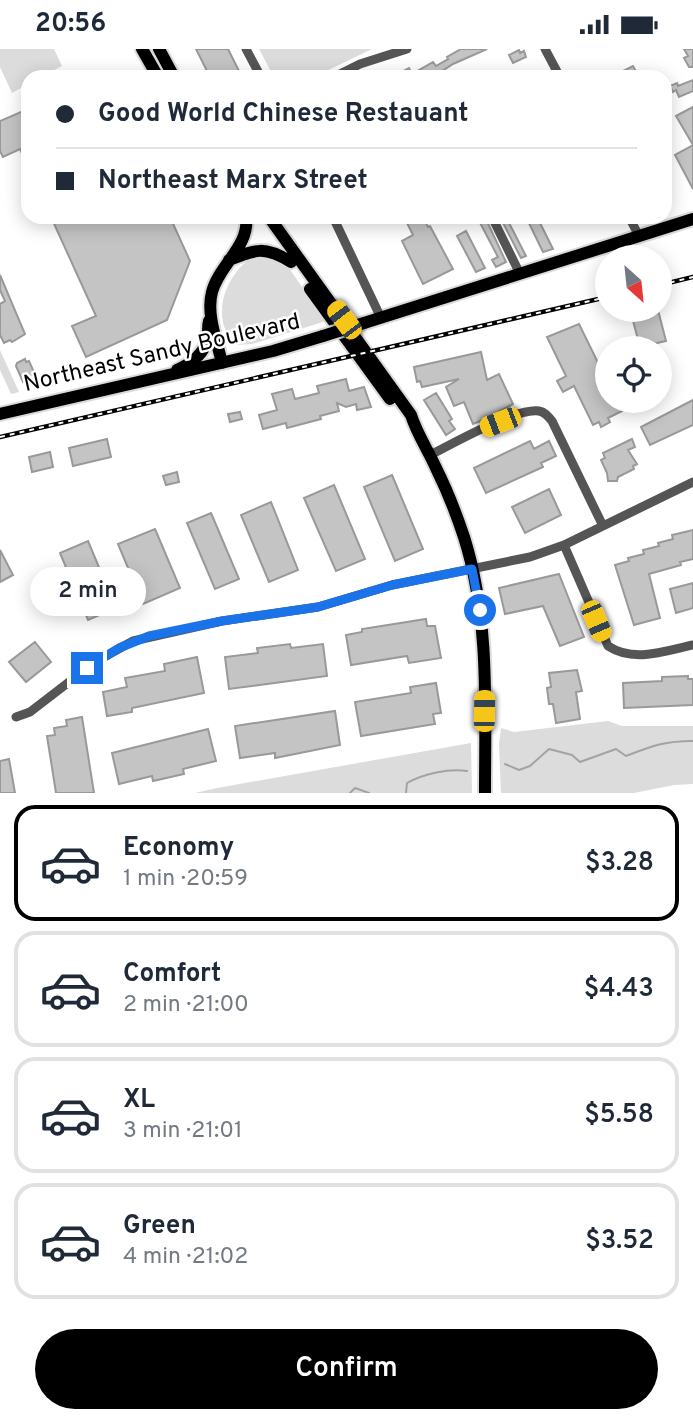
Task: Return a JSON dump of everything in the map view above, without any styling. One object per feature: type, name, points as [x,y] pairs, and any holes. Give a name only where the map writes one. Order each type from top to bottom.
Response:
[{"type":"main road","points":[[142,49],[154,70]]},
{"type":"main road","points":[[159,49],[171,70]]},
{"type":"main road","name":"Northeast Sandy Boulevard","points":[[0,414],[222,363],[323,336],[693,219]]},
{"type":"main road","points":[[222,363],[211,316],[212,290],[243,240],[247,224]]},
{"type":"main road","points":[[263,224],[404,418],[415,428]]},
{"type":"main road","points":[[274,224],[411,415],[454,508],[472,569],[480,610],[484,651],[485,793]]},
{"type":"main road","points":[[278,224],[280,233]]},
{"type":"main road","points":[[229,260],[244,253],[261,250],[278,254],[291,262]]},
{"type":"main road","points":[[161,377],[188,365],[197,357],[207,341],[207,327],[211,316]]},
{"type":"street","points":[[246,49],[257,70]]},
{"type":"street","points":[[350,70],[407,49]]},
{"type":"street","points":[[545,49],[556,70]]},
{"type":"street","points":[[336,224],[381,318]]},
{"type":"street","points":[[495,224],[520,274]]},
{"type":"street","points":[[633,224],[639,236]]},
{"type":"street","points":[[430,455],[481,429],[527,411],[539,411],[552,421],[603,526]]},
{"type":"street","points":[[16,717],[30,712],[95,662],[133,641],[222,621],[318,607],[392,585],[530,557],[564,545],[693,482]]},
{"type":"street","points":[[564,545],[608,646],[626,654],[649,654],[693,645]]},
{"type":"shaded area","points":[[0,49],[54,49],[62,66],[54,70],[21,70],[21,88],[12,93],[0,67]]},
{"type":"shaded area","points":[[259,49],[372,49],[328,70],[270,70]]},
{"type":"shaded area","points":[[266,257],[286,264],[326,321],[252,344],[236,345],[224,328],[222,318],[227,288],[245,263]]},
{"type":"shaded area","points":[[0,350],[19,392],[11,394],[0,370]]},
{"type":"shaded area","points":[[608,721],[622,726],[693,726],[693,784],[634,793],[501,793],[501,728],[514,732]]},
{"type":"shaded area","points":[[471,743],[472,793],[195,793],[217,788]]},
{"type":"building","points":[[196,49],[228,49],[238,70],[206,70]]},
{"type":"building","points":[[461,49],[487,49],[444,70],[419,70],[433,62],[436,66],[448,59],[447,57]]},
{"type":"building","points":[[684,49],[693,49],[693,67],[689,67],[684,58],[688,56]]},
{"type":"building","points":[[519,50],[520,53],[524,51],[526,57],[513,63],[509,55]]},
{"type":"building","points":[[693,80],[693,91],[679,97],[676,90],[672,90],[672,85],[677,83],[678,86]]},
{"type":"building","points":[[693,107],[693,145],[676,116]]},
{"type":"building","points":[[21,112],[21,151],[20,149],[3,157],[0,151],[0,121]]},
{"type":"building","points":[[693,145],[693,189],[675,155]]},
{"type":"building","points":[[54,224],[173,224],[190,261],[167,320],[86,357],[72,326],[96,316]]},
{"type":"building","points":[[408,224],[430,226],[453,269],[423,284],[402,241],[413,235]]},
{"type":"building","points":[[481,224],[488,224],[506,262],[496,267],[492,260],[498,257]]},
{"type":"building","points":[[504,224],[510,224],[526,256],[521,258]]},
{"type":"building","points":[[529,224],[540,224],[553,249],[543,252]]},
{"type":"building","points":[[466,231],[485,268],[476,272],[457,236]]},
{"type":"building","points":[[0,275],[25,334],[12,342],[10,340],[4,343],[0,335],[0,304],[5,301],[0,290]]},
{"type":"building","points":[[633,322],[661,322],[665,336],[637,336]]},
{"type":"building","points":[[579,324],[595,357],[595,413],[618,413],[608,418],[610,422],[601,427],[599,422],[593,425],[574,386],[563,392],[557,381],[566,376],[547,337]]},
{"type":"building","points":[[481,352],[487,380],[499,374],[513,404],[498,414],[473,424],[464,402],[454,406],[446,387],[459,379],[422,387],[420,381],[417,382],[414,367]]},
{"type":"building","points":[[25,359],[26,362],[29,361],[37,379],[27,383],[26,380],[23,382],[16,366]]},
{"type":"building","points":[[346,379],[349,391],[364,387],[371,407],[357,410],[356,404],[346,407],[337,403],[339,411],[320,416],[321,419],[287,428],[286,423],[263,429],[259,415],[277,410],[272,394],[292,389],[295,399],[319,393],[317,386]]},
{"type":"building","points":[[436,393],[455,429],[446,435],[424,400]]},
{"type":"building","points":[[693,400],[693,425],[650,445],[641,427]]},
{"type":"building","points":[[240,412],[242,419],[230,422],[228,414]]},
{"type":"building","points":[[107,439],[111,457],[73,466],[69,448]]},
{"type":"building","points":[[632,439],[635,447],[628,450],[637,464],[633,466],[634,469],[618,477],[617,481],[608,481],[601,460],[605,458],[603,453]]},
{"type":"building","points":[[530,441],[534,449],[549,441],[556,456],[541,463],[543,467],[486,493],[474,468]]},
{"type":"building","points":[[50,452],[53,467],[32,472],[29,457]]},
{"type":"building","points":[[177,472],[179,482],[166,485],[163,476]]},
{"type":"building","points":[[392,475],[423,549],[395,561],[364,487]]},
{"type":"building","points":[[334,485],[365,559],[336,571],[304,498]]},
{"type":"building","points":[[549,489],[561,515],[525,533],[512,507]]},
{"type":"building","points":[[271,502],[298,570],[269,582],[241,515]]},
{"type":"building","points":[[211,513],[239,579],[215,589],[187,523]]},
{"type":"building","points":[[155,529],[180,588],[143,604],[118,544]]},
{"type":"building","points":[[693,530],[693,559],[649,574],[660,618],[634,625],[615,565],[644,554],[643,550],[659,546],[658,543],[673,539],[672,535]]},
{"type":"building","points":[[88,541],[116,608],[88,620],[60,553]]},
{"type":"building","points":[[0,550],[13,575],[0,582]]},
{"type":"building","points":[[559,574],[584,637],[560,646],[543,606],[505,614],[499,588]]},
{"type":"building","points":[[693,583],[693,608],[676,613],[670,589]]},
{"type":"building","points":[[426,619],[427,626],[435,626],[441,658],[409,663],[407,656],[351,665],[346,635],[362,632],[362,629]]},
{"type":"building","points":[[35,642],[51,662],[26,682],[9,662]]},
{"type":"building","points":[[290,644],[291,648],[323,644],[327,676],[229,689],[225,657],[258,653],[257,648]]},
{"type":"building","points":[[197,657],[204,693],[107,716],[103,692],[127,687],[125,678],[165,671],[164,664]]},
{"type":"building","points":[[577,670],[582,691],[576,692],[580,719],[556,723],[553,704],[549,704],[549,673]]},
{"type":"building","points":[[688,676],[688,679],[693,679],[693,705],[624,708],[623,683],[662,681],[662,677]]},
{"type":"building","points":[[436,683],[441,713],[433,714],[435,724],[361,736],[355,702],[411,693],[410,687]]},
{"type":"building","points":[[335,711],[340,745],[275,758],[275,753],[240,758],[235,726]]},
{"type":"building","points":[[82,717],[94,793],[56,793],[47,736],[55,735],[54,728],[67,726],[66,720]]},
{"type":"building","points":[[208,729],[216,761],[183,769],[184,774],[153,781],[152,776],[119,784],[112,753]]},
{"type":"building","points":[[9,759],[15,793],[0,793],[0,761]]},
{"type":"waterway","points":[[505,764],[519,770],[530,766],[549,749],[572,755],[580,762],[616,749],[626,756],[658,745],[693,741]]},
{"type":"waterway","points":[[406,793],[407,783],[421,777],[436,772],[467,771]]},
{"type":"waterway","points":[[350,793],[355,788],[369,793]]},
{"type":"railway","points":[[672,282],[693,277]]},
{"type":"railway","points":[[0,437],[595,300]]},
{"type":"route","points":[[87,668],[119,648],[149,636],[251,616],[318,607],[392,585],[472,569],[480,610]]}]
